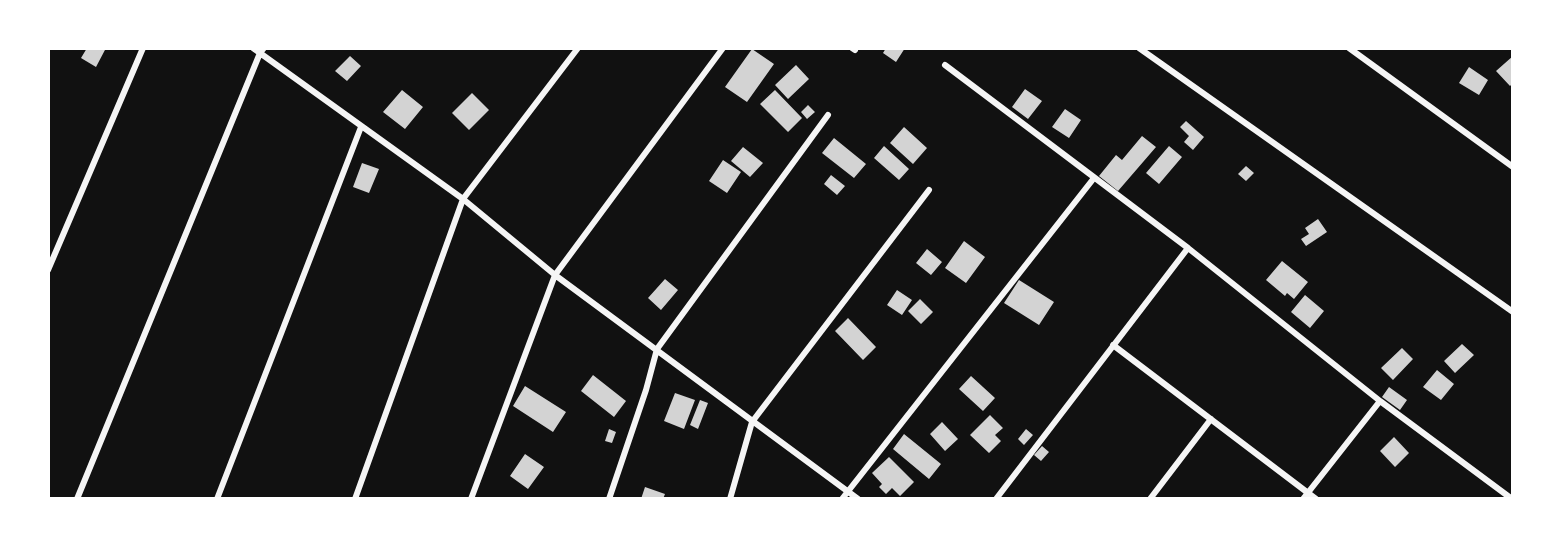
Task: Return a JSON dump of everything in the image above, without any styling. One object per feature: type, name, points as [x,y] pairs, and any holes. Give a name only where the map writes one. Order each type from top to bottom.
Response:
[{"type":"street","points":[[48,270],[143,48]]},
{"type":"street","points":[[254,48],[262,51],[361,127],[463,199],[555,275],[858,499]]},
{"type":"street","points":[[355,499],[463,199],[578,48]]},
{"type":"street","points":[[471,499],[555,275],[723,48]]},
{"type":"street","points":[[1139,48],[1513,312]]},
{"type":"street","points":[[1349,48],[1513,167]]},
{"type":"street","points":[[77,499],[262,51]]},
{"type":"street","points":[[945,65],[1188,248],[1380,401],[1512,499]]},
{"type":"street","points":[[609,499],[646,390],[657,349],[828,116]]},
{"type":"street","points":[[217,499],[361,127]]},
{"type":"street","points":[[842,499],[1094,178]]},
{"type":"street","points":[[730,499],[752,422],[929,190]]},
{"type":"street","points":[[996,499],[1188,248]]},
{"type":"street","points":[[1113,345],[1316,499]]},
{"type":"street","points":[[1303,499],[1380,401]]},
{"type":"street","points":[[1150,499],[1211,419]]},
{"type":"building","points":[[87,48],[106,48],[96,67],[81,58]]},
{"type":"building","points":[[886,48],[905,48],[896,62],[883,53]]},
{"type":"building","points":[[752,49],[774,64],[747,102],[725,87]]},
{"type":"building","points":[[350,56],[361,66],[347,81],[335,71]]},
{"type":"building","points":[[1513,56],[1513,83],[1510,86],[1496,71]]},
{"type":"building","points":[[796,65],[809,79],[788,99],[775,85]]},
{"type":"building","points":[[1469,67],[1488,80],[1479,95],[1459,83]]},
{"type":"building","points":[[1025,89],[1042,101],[1028,119],[1012,107]]},
{"type":"building","points":[[402,90],[423,107],[405,129],[383,112]]},
{"type":"building","points":[[775,90],[802,118],[788,132],[760,104]]},
{"type":"building","points":[[472,93],[489,110],[469,130],[452,113]]},
{"type":"building","points":[[808,105],[815,112],[807,119],[801,112]]},
{"type":"building","points":[[1065,109],[1081,120],[1069,138],[1052,127]]},
{"type":"building","points":[[1186,121],[1204,137],[1193,150],[1184,142],[1189,136],[1180,127]]},
{"type":"building","points":[[904,127],[927,148],[913,164],[890,143]]},
{"type":"building","points":[[1142,136],[1156,147],[1118,191],[1099,176],[1116,155],[1122,160]]},
{"type":"building","points":[[834,138],[866,164],[854,178],[822,153]]},
{"type":"building","points":[[884,146],[909,169],[899,180],[874,158]]},
{"type":"building","points":[[1169,146],[1182,157],[1159,184],[1146,173]]},
{"type":"building","points":[[743,147],[763,163],[750,177],[731,161]]},
{"type":"building","points":[[723,160],[741,172],[727,193],[709,181]]},
{"type":"building","points":[[362,163],[379,169],[369,193],[353,187]]},
{"type":"building","points":[[1246,166],[1254,173],[1246,181],[1238,174]]},
{"type":"building","points":[[831,175],[845,186],[837,195],[824,184]]},
{"type":"building","points":[[1318,219],[1327,232],[1306,246],[1301,239],[1309,234],[1305,228]]},
{"type":"building","points":[[964,241],[985,257],[966,283],[945,268]]},
{"type":"building","points":[[927,249],[942,262],[931,275],[916,263]]},
{"type":"building","points":[[1282,261],[1308,282],[1294,299],[1287,293],[1285,296],[1266,280]]},
{"type":"building","points":[[665,279],[678,290],[661,310],[648,298]]},
{"type":"building","points":[[1019,280],[1054,302],[1039,325],[1004,303]]},
{"type":"building","points":[[897,290],[912,300],[902,315],[887,305]]},
{"type":"building","points":[[1305,295],[1324,311],[1310,328],[1291,312]]},
{"type":"building","points":[[920,299],[933,312],[921,324],[908,311]]},
{"type":"building","points":[[848,318],[876,347],[863,360],[835,331]]},
{"type":"building","points":[[1462,344],[1474,355],[1455,373],[1444,361]]},
{"type":"building","points":[[1402,348],[1413,359],[1393,380],[1381,368]]},
{"type":"building","points":[[1437,370],[1454,384],[1441,400],[1423,387]]},
{"type":"building","points":[[593,375],[626,401],[614,417],[581,391]]},
{"type":"building","points":[[971,376],[995,398],[983,411],[959,389]]},
{"type":"building","points":[[525,386],[566,412],[553,432],[513,406]]},
{"type":"building","points":[[1389,387],[1407,400],[1400,410],[1382,397]]},
{"type":"building","points":[[675,393],[695,400],[684,429],[664,421]]},
{"type":"building","points":[[700,400],[708,403],[698,429],[690,425]]},
{"type":"building","points":[[990,415],[1003,428],[995,435],[1001,441],[989,453],[970,435]]},
{"type":"building","points":[[942,422],[958,439],[945,451],[930,434]]},
{"type":"building","points":[[609,429],[616,432],[612,443],[605,441]]},
{"type":"building","points":[[1026,429],[1033,435],[1024,445],[1018,439]]},
{"type":"building","points":[[904,434],[941,464],[929,479],[893,449]]},
{"type":"building","points":[[1394,437],[1409,453],[1395,467],[1380,451]]},
{"type":"building","points":[[1042,446],[1049,452],[1041,461],[1034,455]]},
{"type":"building","points":[[525,454],[544,467],[528,489],[510,476]]},
{"type":"building","points":[[889,457],[914,482],[900,496],[892,488],[886,494],[879,487],[882,484],[872,473]]},
{"type":"building","points":[[645,487],[665,494],[663,499],[641,499]]}]
